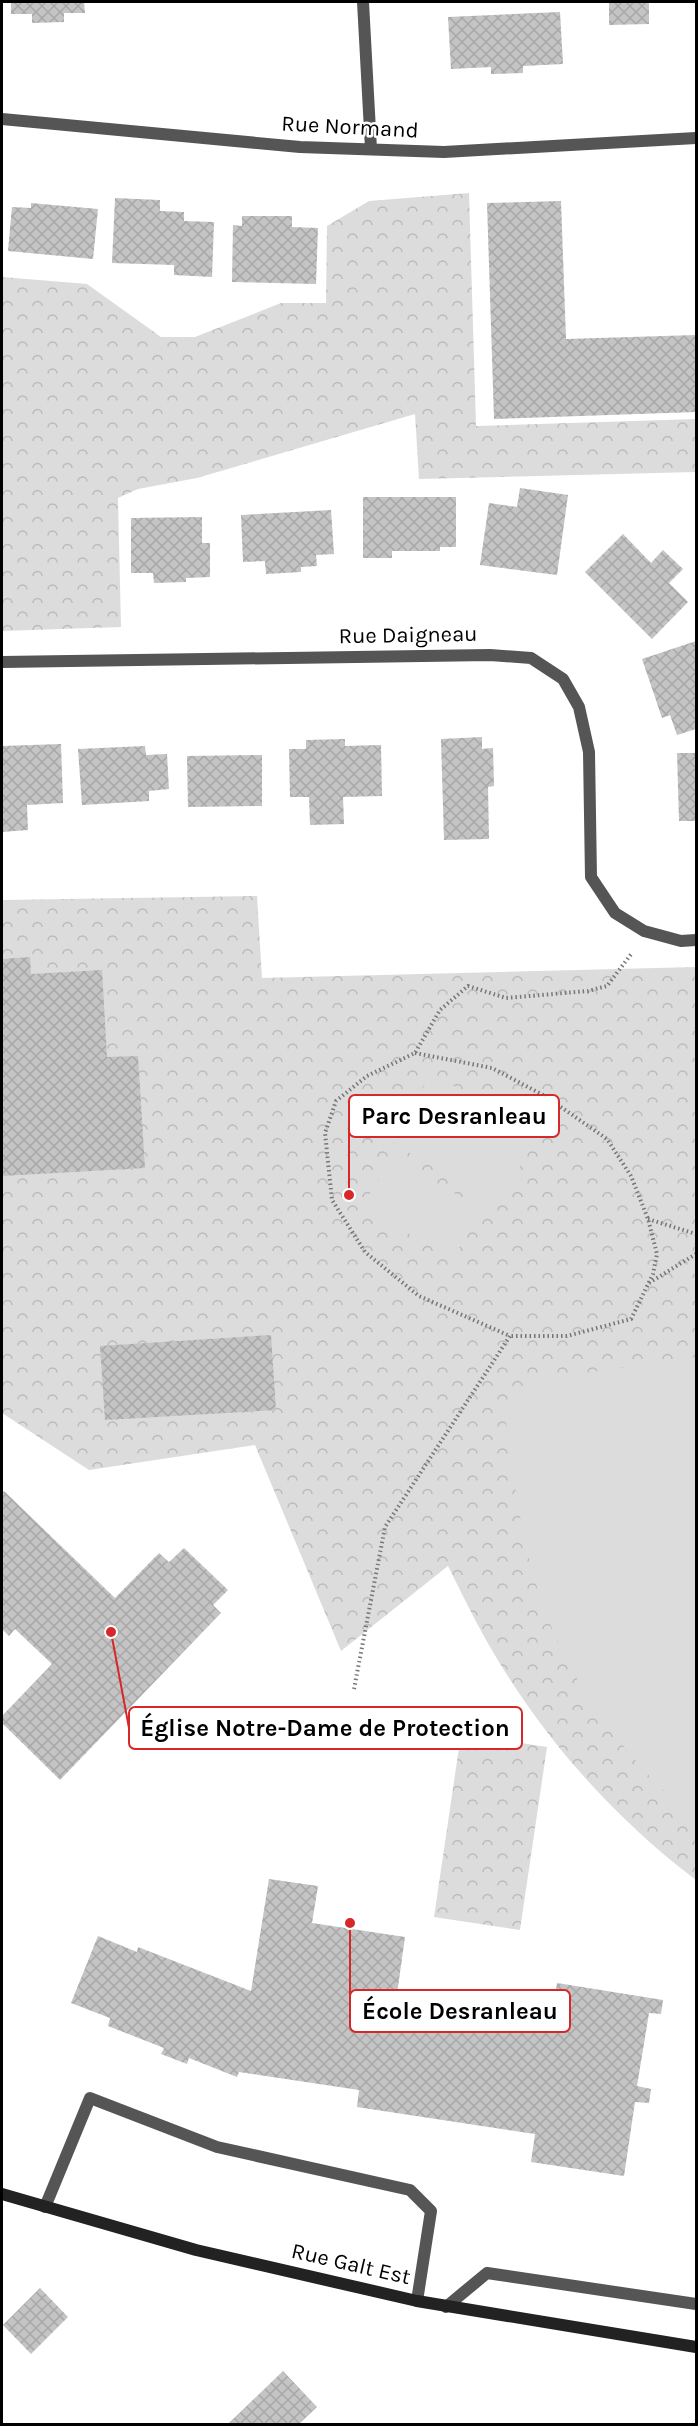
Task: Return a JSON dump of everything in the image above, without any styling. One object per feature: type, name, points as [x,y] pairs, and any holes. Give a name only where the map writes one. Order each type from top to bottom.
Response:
[{"type":"street","points":[[363,2],[371,150]]},
{"type":"street","name":"Rue Normand","points":[[2,119],[300,147],[444,152],[696,138]]},
{"type":"street","name":"Rue Daigneau","points":[[2,662],[490,655],[531,658],[563,679],[579,707],[589,752],[591,877],[615,914],[644,931]]},
{"type":"street","points":[[644,931],[681,941],[696,940]]},
{"type":"street","points":[[45,2207],[90,2098],[217,2147],[410,2190],[431,2211],[417,2301]]},
{"type":"street","name":"Rue Galt Est","points":[[2,2194],[196,2250],[417,2301],[696,2347]]},
{"type":"street","points":[[446,2307],[487,2273],[696,2304]]},
{"type":"path","points":[[415,1053],[492,1068],[545,1096],[607,1139],[631,1176],[648,1219],[657,1254],[653,1274],[631,1319],[567,1336],[510,1336],[418,1296],[365,1252],[332,1200],[325,1133],[336,1101],[367,1076],[415,1053],[440,1010],[468,986],[506,998],[588,991],[607,986],[628,961],[644,931]]},
{"type":"path","points":[[648,1219],[696,1233]]},
{"type":"path","points":[[649,1284],[696,1254]]},
{"type":"path","points":[[354,1689],[385,1527],[510,1336]]},
{"type":"green space","points":[[469,193],[476,426],[696,419],[696,472],[419,479],[415,414],[197,478],[138,489],[118,498],[121,627],[2,631],[2,277],[87,284],[161,337],[195,337],[281,303],[326,303],[327,226],[369,201]]},
{"type":"green space","points":[[257,896],[262,978],[696,967],[696,1880],[639,1833],[613,1807],[587,1780],[540,1723],[499,1662],[448,1566],[341,1651],[255,1445],[89,1470],[2,1413],[2,900]]},
{"type":"green space","points":[[692,1067],[696,1067],[696,1094],[689,1091]]},
{"type":"green space","points":[[432,1073],[537,1136],[497,1206],[390,1141]]},
{"type":"green space","points":[[393,1158],[483,1210],[452,1259],[362,1206]]},
{"type":"green space","points":[[696,1357],[696,1822],[645,1771],[621,1743],[580,1683],[563,1652],[548,1619],[530,1563],[517,1499],[505,1414],[543,1379]]},
{"type":"green space","points":[[461,1734],[547,1747],[520,1930],[434,1917]]},
{"type":"building","points":[[11,2],[84,2],[85,13],[64,13],[64,22],[32,23],[32,14],[11,14]]},
{"type":"building","points":[[609,2],[649,2],[649,24],[609,25]]},
{"type":"building","points":[[560,12],[563,64],[523,66],[523,73],[491,74],[491,67],[451,69],[448,17]]},
{"type":"building","points":[[115,198],[160,200],[160,211],[184,212],[184,221],[214,222],[212,277],[174,275],[174,265],[112,263]]},
{"type":"building","points":[[561,201],[566,339],[696,335],[696,412],[494,419],[487,203]]},
{"type":"building","points":[[31,203],[98,209],[93,259],[8,251],[12,207],[31,208]]},
{"type":"building","points":[[242,216],[292,216],[292,227],[318,228],[316,284],[232,282],[233,225],[242,226]]},
{"type":"building","points":[[520,488],[568,495],[557,575],[480,565],[489,503],[517,507]]},
{"type":"building","points":[[363,497],[456,497],[456,547],[440,547],[440,551],[392,551],[392,558],[363,558]]},
{"type":"building","points":[[331,510],[334,554],[316,555],[317,566],[301,567],[301,572],[266,574],[265,561],[243,562],[241,515]]},
{"type":"building","points":[[202,517],[202,543],[210,543],[210,577],[186,578],[186,582],[154,583],[153,573],[131,573],[131,518]]},
{"type":"building","points":[[623,534],[651,563],[663,550],[683,569],[669,583],[688,602],[652,639],[585,572]]},
{"type":"building","points":[[696,641],[696,729],[677,735],[670,715],[662,718],[642,659]]},
{"type":"building","points":[[482,737],[482,749],[493,748],[494,786],[488,787],[489,839],[444,840],[441,739]]},
{"type":"building","points":[[345,739],[345,746],[381,745],[382,796],[343,797],[344,824],[310,825],[309,797],[290,797],[289,749],[306,749],[306,740]]},
{"type":"building","points":[[61,744],[63,803],[27,805],[28,830],[2,832],[2,746]]},
{"type":"building","points":[[145,746],[146,755],[167,754],[169,789],[149,791],[149,801],[82,805],[78,749]]},
{"type":"building","points":[[677,753],[696,753],[696,821],[679,821]]},
{"type":"building","points":[[262,755],[262,806],[188,807],[187,756]]},
{"type":"building","points":[[30,957],[31,974],[102,970],[107,1057],[138,1056],[145,1168],[2,1176],[2,959]]},
{"type":"building","points":[[271,1335],[276,1410],[105,1420],[100,1346]]},
{"type":"building","points":[[4,1491],[115,1598],[159,1553],[169,1562],[184,1548],[228,1590],[213,1605],[221,1613],[60,1780],[2,1723],[2,1716],[52,1664],[15,1629],[9,1636],[2,1629],[2,1494]]},
{"type":"building","points":[[269,1879],[318,1886],[312,1923],[405,1937],[396,2001],[551,2024],[557,1983],[663,2000],[661,2014],[649,2013],[637,2086],[651,2089],[649,2103],[635,2102],[624,2176],[531,2162],[535,2134],[357,2107],[359,2090],[239,2072],[237,2077],[189,2058],[187,2064],[161,2054],[164,2048],[108,2026],[110,2018],[71,2003],[98,1936],[137,1952],[138,1947],[251,1991]]},
{"type":"building","points":[[40,2288],[68,2317],[31,2354],[3,2325]]},
{"type":"building","points":[[283,2371],[317,2407],[299,2424],[228,2424]]},
{"type":"place","name":"Parc Desranleau","points":[[349,1195]]},
{"type":"place","name":"Église Notre-Dame de Protection","points":[[111,1632]]},
{"type":"place","name":"École Desranleau","points":[[350,1923]]}]
